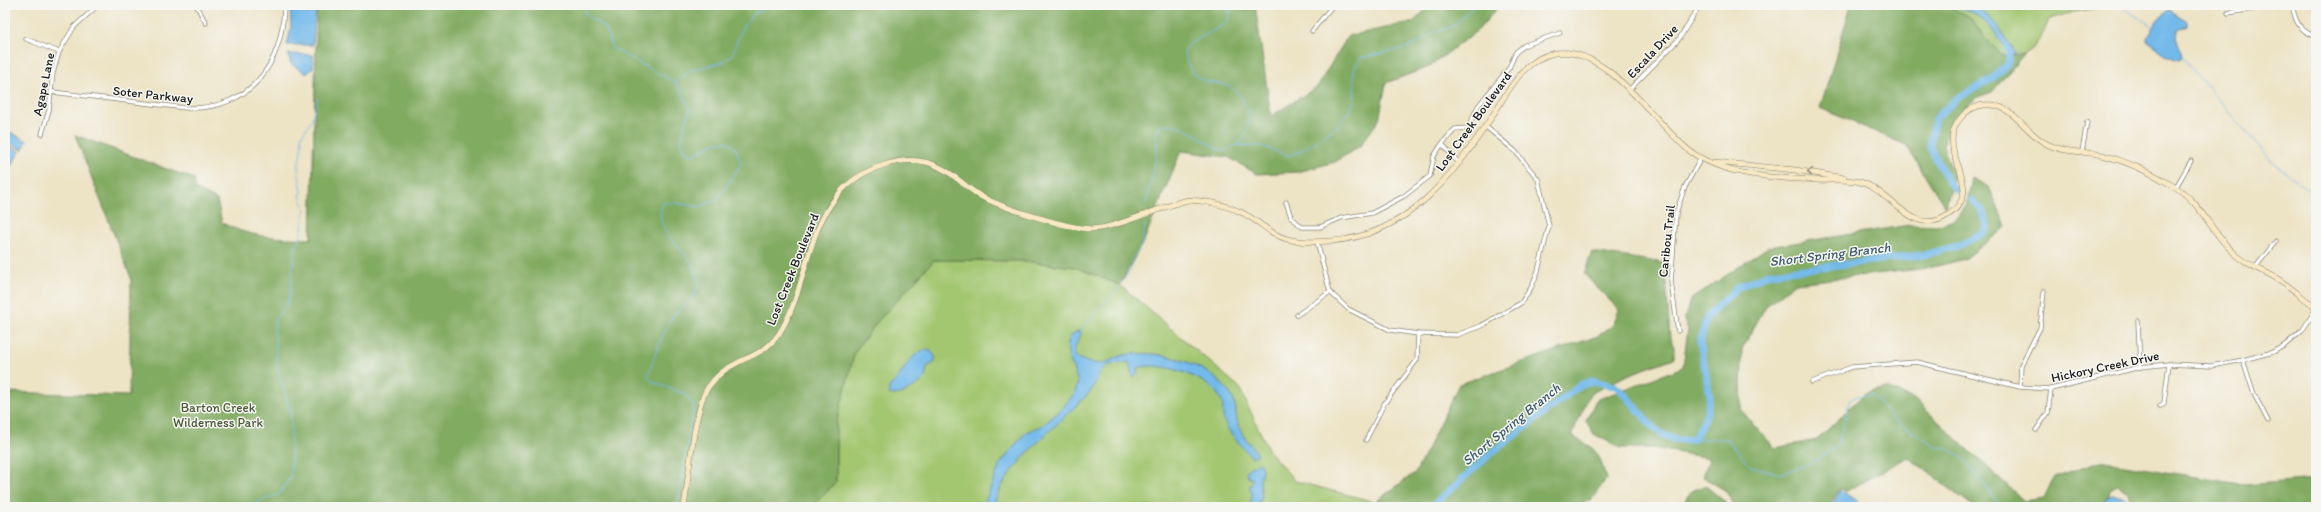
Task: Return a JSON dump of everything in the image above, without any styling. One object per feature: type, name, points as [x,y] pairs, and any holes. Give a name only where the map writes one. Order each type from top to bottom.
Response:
[{"type":"street","name":"Agape Lane","points":[[42,134],[52,92],[53,73],[59,52],[74,27],[98,5]]},
{"type":"street","points":[[196,5],[206,23]]},
{"type":"street","name":"Soter Parkway","points":[[52,92],[186,108],[208,107],[228,101],[254,84],[273,60],[282,37],[284,5]]},
{"type":"street","points":[[1312,32],[1333,5]]},
{"type":"street","name":"Escala Drive","points":[[1630,88],[1678,39],[1700,5]]},
{"type":"street","points":[[2228,13],[2278,5]]},
{"type":"street","points":[[2292,5],[2300,27],[2309,34],[2316,36]]},
{"type":"street","points":[[1286,202],[1291,217],[1302,227],[1308,228],[1320,227],[1350,216],[1372,213],[1400,199],[1423,183],[1430,176],[1434,156],[1442,144],[1455,129],[1468,128],[1478,106],[1509,68],[1520,48],[1560,33]]},
{"type":"street","points":[[26,39],[59,52]]},
{"type":"street","name":"Lost Creek Boulevard","points":[[684,507],[699,415],[707,389],[722,372],[756,355],[776,338],[788,315],[810,249],[827,210],[844,188],[862,174],[904,161],[925,162],[941,168],[972,191],[994,203],[1058,222],[1093,229],[1113,224],[1170,204],[1188,200],[1202,201],[1228,207],[1244,214],[1279,236],[1289,240],[1317,242],[1348,239],[1400,219],[1431,196],[1459,163],[1529,65],[1546,56],[1565,53],[1581,56],[1600,66],[1630,88],[1678,140],[1701,158],[1722,167],[1754,173],[1818,180],[1848,180]]},
{"type":"street","name":"Lost Creek Boulevard","points":[[1710,162],[1823,174],[1860,182],[1879,191],[1914,219],[1931,221],[1946,217],[1957,207],[1964,189],[1963,174],[1954,156],[1952,146],[1952,132],[1960,118],[1972,109],[1980,106],[1989,105],[2006,109],[2047,144],[2065,150],[2082,152],[2118,161],[2176,187],[2197,204],[2228,248],[2255,268],[2284,282],[2316,308]]},
{"type":"street","points":[[2082,152],[2087,122]]},
{"type":"street","points":[[1317,242],[1330,292],[1348,309],[1386,328],[1418,334],[1457,335],[1481,326],[1520,303],[1531,288],[1538,271],[1549,226],[1538,179],[1515,151],[1486,126]]},
{"type":"street","points":[[1442,144],[1459,163]]},
{"type":"street","name":"Caribou Trail","points":[[1678,331],[1670,282],[1676,213],[1685,187],[1701,158]]},
{"type":"street","points":[[2176,187],[2191,160]]},
{"type":"street","points":[[1754,166],[1754,173]]},
{"type":"street","points":[[2255,268],[2276,241]]},
{"type":"street","points":[[2020,387],[2021,365],[2040,328],[2044,291]]},
{"type":"street","points":[[1297,315],[1330,292]]},
{"type":"street","name":"Hickory Creek Drive","points":[[1812,382],[1852,367],[1917,362],[2020,387],[2051,389],[2140,367],[2169,364],[2211,366],[2273,352],[2285,345],[2302,331],[2316,308]]},
{"type":"street","points":[[2138,321],[2140,367]]},
{"type":"street","points":[[1366,440],[1384,404],[1417,360],[1418,334]]},
{"type":"street","points":[[2243,360],[2254,394],[2268,421]]},
{"type":"street","points":[[2160,406],[2164,403],[2169,364]]},
{"type":"street","points":[[2036,430],[2048,413],[2051,389]]},
{"type":"green space","name":"Barton Creek Wilderness Park","points":[[317,5],[1255,5],[1271,116],[1317,87],[1348,36],[1413,22],[1430,5],[1500,5],[1478,30],[1429,67],[1386,83],[1379,120],[1360,146],[1335,162],[1298,172],[1257,174],[1228,157],[1181,151],[1145,238],[1120,285],[1075,267],[1023,261],[934,260],[877,322],[855,351],[836,424],[836,482],[812,507],[5,507],[5,392],[129,396],[131,278],[75,135],[194,179],[195,189],[217,200],[222,223],[255,235],[311,239]]},
{"type":"green space","points":[[1851,5],[1946,5],[1971,18],[1985,38],[2003,56],[2024,54],[1992,92],[1978,97],[1952,118],[1943,146],[1955,178],[1945,207],[1906,145],[1820,108]]},
{"type":"green space","points":[[1946,5],[2111,5],[2071,13],[2049,20],[2041,37],[2033,48],[2022,53],[2003,56],[1985,38],[1971,18]]},
{"type":"green space","points":[[1972,178],[1989,187],[2006,227],[1965,259],[1929,268],[1796,283],[1766,306],[1742,349],[1741,410],[1775,448],[1817,440],[1865,393],[1886,388],[1914,399],[2024,501],[2044,498],[2054,477],[2100,461],[2245,485],[2316,479],[2316,507],[2127,507],[2130,500],[2128,492],[2118,486],[2110,489],[2109,495],[2100,507],[1974,507],[1908,457],[1846,491],[1840,489],[1828,507],[1735,507],[1726,491],[1703,477],[1709,458],[1652,448],[1620,448],[1594,434],[1586,421],[1596,400],[1683,367],[1688,329],[1684,321],[1690,300],[1768,247],[1910,225],[1936,226],[1954,220],[1967,203]]},
{"type":"green space","points":[[1592,252],[1665,263],[1670,339],[1674,347],[1674,358],[1625,376],[1590,394],[1571,436],[1592,448],[1599,457],[1606,479],[1593,498],[1577,507],[1380,507],[1375,502],[1416,472],[1459,384],[1598,336],[1613,325],[1619,310],[1584,274]]},
{"type":"green space","points":[[934,260],[1023,261],[1075,267],[1120,285],[1239,387],[1269,451],[1295,481],[1375,502],[1380,507],[812,507],[836,482],[836,424],[855,351],[877,322]]},
{"type":"green space","points":[[1706,486],[1725,502],[1728,507],[1681,507],[1691,491]]},
{"type":"water","points":[[1969,4],[1985,14],[1997,26],[2016,54],[2009,54],[2002,42],[1983,20],[1972,12],[1955,5]]},
{"type":"water","points":[[290,5],[316,5],[313,45],[287,45],[291,28]]},
{"type":"water","points":[[2168,10],[2187,22],[2187,26],[2177,30],[2176,40],[2182,58],[2179,60],[2165,55],[2146,39],[2158,19]]},
{"type":"water","points":[[288,54],[313,55],[313,68],[307,74],[291,64]]},
{"type":"water","points":[[10,132],[27,141],[22,150],[5,140]]},
{"type":"water","points":[[5,142],[20,152],[5,174]]},
{"type":"water","points":[[1080,330],[1081,334],[1075,348],[1075,356],[1086,362],[1099,364],[1124,355],[1152,354],[1181,360],[1208,373],[1232,396],[1240,430],[1258,454],[1252,457],[1228,429],[1224,420],[1221,399],[1213,389],[1204,382],[1182,372],[1158,366],[1138,368],[1138,373],[1133,377],[1129,362],[1113,364],[1102,370],[1089,393],[1019,462],[998,493],[994,507],[983,507],[1000,464],[1026,432],[1043,425],[1060,411],[1074,394],[1078,383],[1068,355],[1068,347],[1069,340]]},
{"type":"water","points":[[924,350],[930,350],[935,356],[935,362],[927,367],[925,378],[913,388],[903,393],[893,395],[889,394],[889,387],[898,378],[909,362],[918,353]]},
{"type":"water","points":[[1260,463],[1262,470],[1260,480],[1262,498],[1256,507],[1250,507],[1252,495],[1250,487],[1253,479],[1249,478],[1246,472],[1250,467]]},
{"type":"water","points":[[1840,491],[1858,501],[1854,507],[1836,507],[1832,505]]},
{"type":"water","points":[[2112,495],[2124,497],[2127,501],[2118,507],[2103,507],[2106,498]]},
{"type":"waterway","points":[[584,5],[586,15],[606,29],[612,48],[676,83]]},
{"type":"waterway","points":[[677,507],[694,405],[685,394],[651,381],[648,375],[665,330],[672,318],[695,294],[698,282],[696,271],[662,225],[660,215],[663,203],[676,203],[699,207],[717,200],[741,164],[736,149],[729,142],[716,142],[693,155],[685,151],[681,141],[690,107],[676,83],[689,71],[723,62],[732,55],[743,26],[753,14],[764,9],[789,5]]},
{"type":"waterway","points":[[1146,204],[1157,153],[1156,133],[1161,125],[1178,126],[1186,129],[1223,151],[1238,144],[1246,133],[1249,118],[1248,111],[1241,98],[1230,87],[1223,84],[1203,81],[1197,77],[1186,60],[1184,53],[1189,44],[1227,23],[1232,5]]},
{"type":"waterway","points":[[1236,145],[1262,146],[1288,156],[1317,141],[1336,127],[1350,110],[1355,95],[1355,68],[1361,58],[1410,47],[1435,32],[1452,27],[1475,5]]},
{"type":"waterway","points":[[2120,5],[2153,27]]},
{"type":"waterway","name":"Short Spring Branch","points":[[1956,190],[1948,181],[1930,147],[1935,119],[1956,99],[1992,79],[2007,65],[2009,58],[2007,45]]},
{"type":"waterway","points":[[2181,56],[2275,165],[2316,194]]},
{"type":"waterway","points":[[245,507],[280,494],[291,476],[291,413],[277,366],[274,320],[286,307],[290,295],[295,249],[301,235],[305,208],[300,196],[302,192],[298,170],[302,143],[301,137],[312,119],[318,98]]},
{"type":"waterway","name":"Short Spring Branch","points":[[1619,389],[1643,417],[1660,432],[1669,438],[1681,440],[1694,439],[1706,417],[1710,396],[1700,342],[1707,317],[1738,287],[1771,273],[1923,255],[1958,246],[1984,233],[1988,227],[1982,210],[1972,200]]},
{"type":"waterway","points":[[1081,330],[1116,291],[1131,269],[1131,262],[1142,245],[1145,224]]},
{"type":"waterway","points":[[5,352],[9,349]]},
{"type":"waterway","name":"Short Spring Branch","points":[[1431,507],[1493,452],[1582,384],[1594,381],[1614,386]]},
{"type":"waterway","points":[[1694,439],[1727,439],[1750,466],[1781,474],[1818,460],[1838,444],[1850,400],[1857,396],[1871,394],[1893,419],[1937,447],[1946,448],[1965,460],[2001,507]]}]
